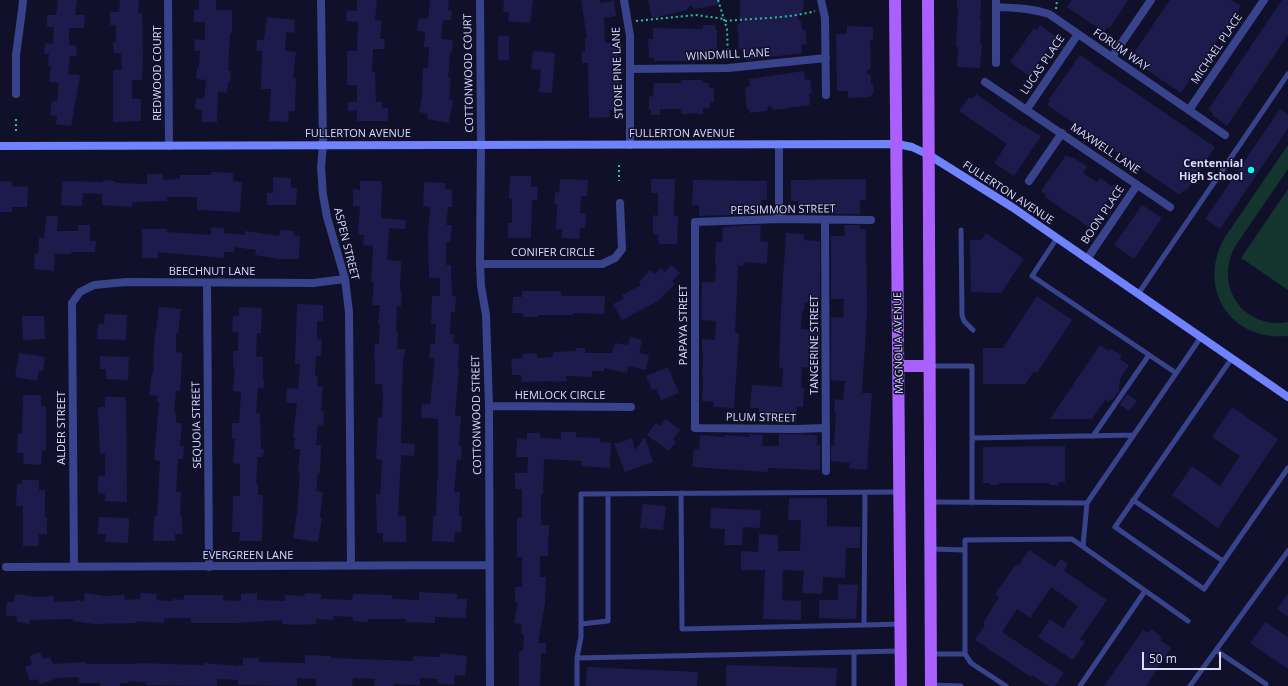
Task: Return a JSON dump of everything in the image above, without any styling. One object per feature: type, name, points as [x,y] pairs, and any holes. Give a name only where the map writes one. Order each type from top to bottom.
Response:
[{"type":"main road","name":"MAGNOLIA AVENUE","points":[[895,0],[901,686]]},
{"type":"main road","points":[[928,0],[931,685]]},
{"type":"main road","name":"FULLERTON AVENUE","points":[[0,146],[897,144],[912,147],[929,155],[1012,208],[1288,397]]},
{"type":"main road","points":[[899,366],[930,366]]},
{"type":"street","points":[[16,94],[16,55],[23,0]]},
{"type":"street","name":"REDWOOD COURT","points":[[168,0],[169,146]]},
{"type":"street","name":"ASPEN STREET","points":[[321,0],[323,195],[327,217],[345,279],[349,312],[351,566]]},
{"type":"street","name":"COTTONWOOD COURT","points":[[480,0],[482,145]]},
{"type":"street","name":"STONE PINE LANE","points":[[624,0],[630,36],[630,145]]},
{"type":"street","points":[[821,0],[825,18],[826,95]]},
{"type":"street","points":[[1112,57],[1151,0]]},
{"type":"street","name":"MICHAEL PLACE","points":[[1189,110],[1264,0]]},
{"type":"street","points":[[996,3],[996,62]]},
{"type":"street","name":"FORUM WAY","points":[[996,3],[1037,10],[1049,14],[1225,135]]},
{"type":"street","name":"LUCAS PLACE","points":[[1027,109],[1078,34]]},
{"type":"street","name":"WINDMILL LANE","points":[[631,69],[728,68],[826,58]]},
{"type":"street","name":"MAXWELL LANE","points":[[985,82],[1170,207]]},
{"type":"street","points":[[1029,182],[1062,133]]},
{"type":"street","points":[[778,219],[779,144]]},
{"type":"street","name":"COTTONWOOD STREET","points":[[482,145],[480,264],[481,286],[486,315],[489,406],[490,686]]},
{"type":"street","name":"BOON PLACE","points":[[1087,259],[1137,185]]},
{"type":"street","name":"CONIFER CIRCLE","points":[[480,264],[602,264],[615,258],[622,249],[620,203]]},
{"type":"street","name":"PERSIMMON STREET","points":[[695,222],[778,219],[871,220]]},
{"type":"street","name":"TANGERINE STREET","points":[[825,220],[826,471]]},
{"type":"street","name":"PAPAYA STREET","points":[[695,222],[695,428]]},
{"type":"street","name":"BEECHNUT LANE","points":[[80,292],[94,285],[126,282],[313,283],[345,279]]},
{"type":"street","name":"SEQUOIA STREET","points":[[207,283],[209,567]]},
{"type":"street","name":"ALDER STREET","points":[[74,566],[72,303],[80,292]]},
{"type":"street","name":"HEMLOCK CIRCLE","points":[[489,406],[630,408]]},
{"type":"street","name":"PLUM STREET","points":[[695,428],[826,428]]},
{"type":"street","name":"EVERGREEN LANE","points":[[6,567],[489,565]]},
{"type":"lane","points":[[1138,294],[1288,74]]},
{"type":"lane","points":[[961,230],[962,315],[964,321],[973,330]]},
{"type":"lane","points":[[1057,238],[1032,276],[1176,373]]},
{"type":"lane","points":[[1082,546],[1087,503],[1201,337]]},
{"type":"lane","points":[[1093,436],[1149,355]]},
{"type":"lane","points":[[1232,358],[1115,527],[1204,589],[1288,468]]},
{"type":"lane","points":[[930,366],[972,366],[972,503]]},
{"type":"lane","points":[[972,438],[1134,435]]},
{"type":"lane","points":[[864,624],[865,492]]},
{"type":"lane","points":[[577,686],[577,658],[581,637],[581,494],[900,492]]},
{"type":"lane","points":[[681,493],[682,629],[901,624]]},
{"type":"lane","points":[[581,624],[608,621],[608,494]]},
{"type":"lane","points":[[1133,500],[1223,561]]},
{"type":"lane","points":[[930,502],[1087,503]]},
{"type":"lane","points":[[1006,686],[971,663],[965,654],[965,540],[1072,539],[1188,620]]},
{"type":"lane","points":[[931,549],[965,550]]},
{"type":"lane","points":[[1190,686],[1217,651],[1288,551]]},
{"type":"lane","points":[[1080,686],[1145,591]]},
{"type":"lane","points":[[577,658],[901,651]]},
{"type":"lane","points":[[1217,651],[1266,684]]},
{"type":"lane","points":[[854,652],[854,686]]},
{"type":"lane","points":[[931,654],[965,654]]},
{"type":"lane","points":[[931,685],[961,686]]},
{"type":"path","points":[[718,0],[727,29],[728,68]]},
{"type":"path","points":[[1055,10],[1057,0]]},
{"type":"path","points":[[628,22],[696,15],[724,20],[794,16],[823,10]]},
{"type":"path","points":[[16,118],[16,131]]},
{"type":"path","points":[[619,165],[620,181]]},
{"type":"green space","points":[[1288,145],[1288,169],[1236,245],[1230,260],[1228,275],[1230,289],[1236,301],[1245,311],[1257,319],[1272,323],[1288,322],[1288,336],[1267,336],[1250,330],[1235,320],[1224,308],[1217,292],[1214,274],[1217,256],[1225,237]]},
{"type":"green space","points":[[1288,189],[1288,290],[1241,258]]},
{"type":"building","points":[[58,0],[77,0],[75,15],[85,15],[84,28],[69,28],[69,45],[77,46],[76,56],[70,56],[68,74],[80,75],[71,126],[56,124],[57,116],[50,115],[52,101],[57,101],[59,83],[49,82],[51,67],[48,66],[49,54],[44,54],[45,43],[53,44],[54,27],[47,27],[47,15],[56,15]]},
{"type":"building","points":[[120,0],[139,0],[138,13],[142,13],[142,80],[132,80],[132,99],[141,99],[141,121],[113,122],[113,70],[122,70],[121,53],[114,53],[113,42],[116,42],[116,26],[110,25],[110,12],[119,12]]},
{"type":"building","points":[[199,0],[216,0],[216,10],[232,10],[232,33],[230,33],[228,71],[231,71],[230,82],[228,82],[227,93],[218,92],[217,122],[202,122],[202,110],[195,109],[196,98],[204,99],[206,80],[196,79],[197,68],[199,68],[200,51],[194,51],[195,39],[205,40],[205,22],[194,22],[194,10],[199,10]]},
{"type":"building","points":[[357,0],[377,0],[375,20],[382,21],[380,39],[385,39],[384,49],[373,49],[372,72],[375,72],[376,102],[382,102],[382,108],[388,108],[388,121],[357,121],[357,110],[348,111],[348,102],[357,102],[357,85],[347,85],[347,51],[357,51],[358,22],[346,21],[347,10],[357,11]]},
{"type":"building","points":[[430,0],[449,0],[448,10],[452,11],[451,20],[443,20],[441,39],[453,40],[452,53],[450,53],[448,77],[451,78],[449,99],[453,100],[449,123],[427,119],[428,114],[419,112],[423,91],[423,68],[428,68],[429,47],[424,47],[425,32],[417,31],[419,18],[428,19]]},
{"type":"building","points":[[504,0],[533,0],[530,23],[508,21],[509,12],[503,12]]},
{"type":"building","points":[[581,0],[600,0],[600,3],[614,1],[616,16],[604,18],[605,43],[618,43],[621,110],[609,110],[610,117],[589,118],[588,63],[582,63],[582,52],[585,52],[585,38],[587,38]]},
{"type":"building","points":[[648,0],[720,0],[720,4],[695,9],[690,5],[687,10],[653,18]]},
{"type":"building","points":[[740,0],[803,0],[804,9],[797,18],[801,22],[802,30],[805,30],[807,44],[801,45],[802,53],[746,60],[745,48],[739,49],[738,40],[737,25],[740,24]]},
{"type":"building","points":[[957,0],[981,0],[980,44],[982,44],[980,68],[957,67]]},
{"type":"building","points":[[1072,0],[1128,0],[1110,28],[1108,27],[1104,32],[1067,7]]},
{"type":"building","points":[[1170,0],[1231,0],[1241,6],[1181,93],[1135,62],[1136,60],[1131,57]]},
{"type":"building","points":[[1282,0],[1288,0],[1288,35],[1227,126],[1212,115],[1213,113],[1208,110]]},
{"type":"building","points":[[267,17],[295,20],[294,33],[286,32],[285,51],[296,52],[293,78],[296,78],[295,111],[289,111],[288,122],[269,121],[271,89],[261,89],[262,51],[256,51],[257,40],[264,40]]},
{"type":"building","points":[[703,25],[715,25],[717,30],[717,49],[710,49],[710,61],[654,61],[654,58],[649,58],[648,39],[653,39],[653,28],[703,29]]},
{"type":"building","points":[[1040,25],[1056,37],[1029,76],[1010,62],[1034,28],[1037,30]]},
{"type":"building","points":[[847,26],[873,27],[873,40],[870,40],[871,68],[866,72],[871,76],[871,84],[873,84],[874,92],[870,97],[848,98],[848,91],[837,91],[836,34],[847,34]]},
{"type":"building","points":[[498,36],[509,36],[509,60],[498,60]]},
{"type":"building","points":[[533,51],[555,53],[552,93],[539,92],[541,70],[531,69]]},
{"type":"building","points":[[1080,55],[1215,147],[1186,191],[1184,190],[1180,195],[1047,105],[1051,100],[1049,99]]},
{"type":"building","points":[[804,71],[805,80],[810,79],[812,93],[809,94],[810,105],[774,110],[769,105],[766,111],[750,113],[749,109],[747,109],[745,87],[750,86],[749,79]]},
{"type":"building","points":[[681,80],[702,80],[703,83],[709,83],[709,88],[714,88],[714,102],[710,103],[710,108],[703,108],[703,114],[681,114],[681,109],[660,109],[660,115],[651,115],[651,110],[649,109],[649,97],[653,96],[654,83],[681,83]]},
{"type":"building","points":[[976,94],[1024,127],[1041,136],[1014,176],[994,163],[1007,144],[959,111],[969,97],[972,99]]},
{"type":"building","points":[[1280,109],[1288,114],[1288,128],[1220,229],[1205,219]]},
{"type":"building","points":[[1066,155],[1087,166],[1083,173],[1097,182],[1100,178],[1116,189],[1090,228],[1045,197],[1046,195],[1041,191]]},
{"type":"building","points":[[211,172],[233,173],[233,181],[242,182],[240,212],[197,210],[197,197],[167,197],[167,201],[132,202],[132,207],[102,205],[102,194],[83,193],[82,206],[61,205],[62,181],[103,182],[103,180],[115,181],[115,183],[147,184],[147,174],[163,174],[163,180],[180,179],[180,175],[211,175]]},
{"type":"building","points":[[510,176],[531,176],[531,187],[538,187],[537,200],[532,200],[531,238],[508,238],[508,223],[512,223],[512,199],[509,199]]},
{"type":"building","points":[[273,177],[291,178],[291,188],[297,188],[296,205],[267,205],[267,193],[273,193]]},
{"type":"building","points":[[560,179],[588,180],[587,196],[581,196],[580,213],[586,213],[585,228],[580,228],[579,239],[562,238],[562,229],[556,229],[557,204],[554,204],[555,192],[559,193]]},
{"type":"building","points":[[651,179],[675,179],[674,216],[678,216],[677,244],[659,244],[658,234],[653,234],[653,215],[658,216],[658,193],[651,193]]},
{"type":"building","points":[[866,179],[866,200],[860,200],[860,214],[798,214],[798,201],[791,201],[791,180]]},
{"type":"building","points":[[693,180],[767,181],[767,200],[761,200],[761,214],[699,216],[699,205],[692,205]]},
{"type":"building","points":[[0,181],[12,182],[12,186],[28,187],[27,207],[12,207],[12,212],[0,212]]},
{"type":"building","points":[[360,181],[382,181],[381,218],[406,220],[405,229],[389,228],[387,260],[401,261],[400,292],[402,292],[401,306],[397,306],[396,332],[398,332],[397,349],[405,349],[403,359],[401,443],[415,444],[414,456],[401,455],[398,516],[406,516],[406,542],[383,542],[383,533],[377,533],[376,494],[380,495],[382,460],[376,459],[378,417],[382,418],[383,393],[382,384],[375,384],[374,358],[375,344],[379,344],[380,324],[378,324],[380,305],[372,305],[374,283],[371,282],[373,246],[363,245],[364,235],[358,235],[360,206],[353,206],[353,189],[360,190]]},
{"type":"building","points":[[424,182],[445,183],[445,189],[452,190],[452,207],[448,207],[446,225],[452,225],[450,242],[446,242],[446,265],[451,265],[452,296],[456,296],[455,312],[451,312],[450,334],[454,334],[453,343],[459,344],[459,368],[455,415],[461,416],[459,446],[462,446],[461,460],[457,460],[454,492],[460,492],[459,516],[462,516],[461,533],[455,532],[454,542],[432,541],[433,516],[436,516],[438,480],[438,419],[421,418],[422,404],[430,404],[435,358],[429,358],[430,344],[435,344],[436,324],[431,324],[432,296],[440,296],[440,278],[429,278],[428,237],[430,207],[423,206]]},
{"type":"building","points":[[1142,205],[1162,218],[1134,259],[1114,245]]},
{"type":"building","points":[[46,216],[58,216],[57,231],[78,231],[78,225],[90,225],[90,241],[96,241],[95,252],[55,254],[54,271],[34,269],[35,253],[38,254],[39,238],[44,238]]},
{"type":"building","points":[[761,225],[760,241],[768,242],[767,264],[744,262],[743,266],[738,265],[735,333],[739,333],[734,408],[713,407],[714,402],[702,401],[702,339],[715,340],[716,321],[701,320],[702,282],[715,282],[716,242],[722,242],[723,227]]},
{"type":"building","points":[[844,225],[860,225],[860,229],[866,229],[867,312],[862,393],[872,393],[867,470],[849,468],[850,463],[831,461],[831,446],[834,446],[836,413],[834,413],[835,399],[843,400],[845,381],[831,380],[831,317],[843,318],[844,299],[831,299],[831,236],[845,236]]},
{"type":"building","points":[[211,227],[224,228],[224,233],[245,235],[245,231],[279,236],[280,230],[294,231],[294,235],[300,236],[299,259],[279,259],[255,255],[256,250],[234,247],[234,252],[224,252],[224,258],[158,252],[158,258],[142,258],[142,229],[167,229],[167,232],[211,235]]},
{"type":"building","points":[[786,233],[804,234],[804,240],[820,241],[820,299],[818,299],[818,304],[805,303],[804,310],[802,310],[801,329],[820,330],[820,354],[815,354],[815,368],[802,367],[801,388],[804,388],[803,407],[797,407],[796,423],[758,421],[759,408],[750,408],[752,385],[782,387],[783,368],[779,367]]},
{"type":"building","points":[[986,233],[1024,259],[1001,293],[971,292],[970,240],[981,240]]},
{"type":"building","points":[[671,265],[680,273],[672,281],[675,284],[658,301],[622,320],[613,304],[624,299],[622,295],[641,285],[639,282],[650,270],[655,274],[661,268],[665,272]]},
{"type":"building","points":[[522,291],[561,291],[561,296],[605,296],[604,314],[573,313],[573,315],[538,315],[538,317],[523,317],[523,313],[512,313],[513,297],[522,297]]},
{"type":"building","points":[[1037,296],[1072,320],[1037,373],[1034,371],[1025,384],[983,384],[983,348],[1003,348]]},
{"type":"building","points":[[297,304],[323,305],[323,321],[317,321],[317,339],[322,340],[321,356],[316,356],[315,376],[318,377],[317,386],[323,387],[321,411],[324,411],[323,426],[318,425],[316,445],[321,445],[320,473],[318,473],[316,491],[323,492],[320,517],[322,518],[318,542],[293,538],[297,513],[300,449],[294,449],[295,438],[293,438],[297,403],[286,403],[287,388],[298,389],[300,364],[295,364]]},
{"type":"building","points":[[159,307],[181,309],[178,334],[176,333],[176,352],[182,353],[181,378],[180,391],[176,391],[174,412],[176,412],[176,423],[182,423],[180,446],[184,446],[183,459],[178,459],[176,492],[181,492],[180,516],[182,516],[182,534],[175,534],[175,541],[153,541],[154,516],[157,516],[160,461],[154,460],[159,403],[157,402],[158,396],[149,395],[153,374],[154,344]]},
{"type":"building","points":[[239,307],[262,308],[261,333],[257,333],[256,357],[263,357],[264,388],[258,388],[256,413],[260,413],[261,449],[264,449],[263,457],[258,457],[256,484],[258,484],[258,495],[263,495],[262,541],[239,541],[240,532],[232,532],[233,496],[240,496],[240,464],[233,463],[235,439],[232,439],[232,423],[239,423],[241,392],[233,391],[235,367],[233,367],[233,351],[238,351],[238,332],[232,332],[233,316],[239,316]]},
{"type":"building","points":[[105,314],[127,315],[126,340],[97,339],[98,324],[104,324]]},
{"type":"building","points":[[22,316],[44,316],[45,339],[23,340]]},
{"type":"building","points":[[630,337],[642,340],[639,353],[649,355],[646,370],[628,366],[627,373],[604,368],[604,371],[592,371],[592,377],[566,376],[567,381],[553,382],[522,382],[521,375],[512,375],[511,359],[523,358],[523,354],[537,353],[537,358],[553,357],[553,352],[576,351],[576,348],[585,348],[585,353],[612,353],[615,343],[628,345]]},
{"type":"building","points":[[1100,345],[1109,351],[1111,349],[1122,356],[1120,359],[1129,365],[1120,379],[1120,389],[1113,400],[1112,399],[1108,402],[1105,400],[1092,419],[1050,419]]},
{"type":"building","points":[[19,353],[45,357],[43,371],[39,370],[37,381],[15,377]]},
{"type":"building","points":[[100,356],[129,357],[128,380],[106,379],[106,369],[100,369]]},
{"type":"building","points":[[668,367],[679,393],[661,400],[656,388],[652,390],[646,376]]},
{"type":"building","points":[[1127,394],[1137,401],[1129,411],[1120,405]]},
{"type":"building","points":[[23,395],[41,395],[41,406],[46,406],[46,451],[42,450],[41,465],[23,464],[24,453],[17,453],[18,433],[22,434]]},
{"type":"building","points":[[105,397],[126,397],[127,502],[105,501],[105,494],[98,493],[98,476],[105,476],[105,453],[100,454],[98,407],[105,407]]},
{"type":"building","points":[[1232,407],[1278,439],[1218,528],[1172,495],[1192,466],[1220,486],[1240,456],[1212,437]]},
{"type":"building","points":[[666,419],[680,430],[673,439],[676,442],[669,451],[647,435],[656,423],[660,426]]},
{"type":"building","points":[[561,432],[576,432],[576,437],[600,438],[600,442],[611,443],[610,468],[581,466],[582,461],[544,459],[543,494],[541,494],[541,525],[549,525],[549,535],[548,556],[540,556],[540,577],[546,577],[545,603],[538,643],[546,643],[546,654],[541,653],[540,686],[519,686],[519,651],[523,651],[524,635],[521,634],[522,624],[514,623],[518,602],[515,602],[515,587],[522,587],[522,557],[517,557],[517,518],[522,518],[522,489],[515,489],[515,473],[527,473],[528,457],[516,457],[517,438],[527,439],[527,433],[540,433],[540,438],[561,439]]},
{"type":"building","points":[[749,434],[763,435],[762,446],[779,446],[779,434],[817,435],[817,445],[820,445],[820,470],[768,468],[768,472],[692,467],[694,449],[699,450],[700,435],[749,437]]},
{"type":"building","points":[[645,437],[653,462],[625,472],[614,443],[619,443],[632,438],[635,450]]},
{"type":"building","points":[[1065,446],[1065,482],[1058,482],[1058,485],[1050,485],[1049,483],[999,483],[999,485],[990,485],[990,483],[983,483],[983,447]]},
{"type":"building","points":[[22,480],[39,480],[39,490],[45,490],[45,518],[47,518],[47,534],[39,534],[38,546],[23,546],[23,506],[16,506],[17,484],[22,484]]},
{"type":"building","points":[[789,498],[827,498],[827,526],[860,527],[860,548],[846,548],[845,578],[823,577],[822,594],[802,593],[804,571],[783,570],[782,600],[801,601],[801,620],[763,619],[765,570],[741,570],[741,551],[758,552],[759,534],[778,535],[778,551],[800,551],[801,520],[788,520]]},
{"type":"building","points":[[643,504],[666,506],[663,530],[640,528]]},
{"type":"building","points":[[711,508],[761,510],[760,528],[743,527],[742,545],[724,545],[725,529],[710,528]]},
{"type":"building","points":[[99,517],[129,518],[128,543],[105,542],[106,534],[98,534]]},
{"type":"building","points":[[1029,550],[1055,567],[1061,559],[1068,564],[1064,571],[1107,600],[1080,639],[1085,642],[1073,660],[1038,637],[1050,619],[1063,628],[1078,606],[1051,587],[1030,618],[1017,609],[1002,632],[1064,673],[1055,686],[1048,686],[1032,675],[1031,677],[975,640],[985,625],[983,623],[999,597],[995,594],[1016,564],[1018,566]]},
{"type":"building","points":[[838,584],[858,585],[856,619],[819,618],[819,600],[838,600]]},
{"type":"building","points":[[419,592],[457,594],[457,599],[467,599],[466,618],[435,617],[435,623],[406,622],[406,619],[368,619],[368,622],[353,621],[353,617],[333,616],[333,620],[316,619],[316,624],[296,625],[282,624],[282,620],[236,623],[191,623],[191,618],[164,618],[164,623],[136,621],[137,623],[94,624],[73,621],[73,619],[30,620],[30,624],[17,622],[17,617],[6,615],[7,602],[14,602],[15,594],[38,597],[54,596],[54,602],[76,600],[84,601],[85,593],[104,596],[124,595],[125,600],[140,599],[141,593],[157,594],[156,600],[173,601],[173,599],[184,600],[184,595],[223,595],[223,600],[241,601],[241,594],[257,593],[257,600],[285,601],[285,595],[305,596],[305,593],[321,594],[321,599],[352,600],[353,594],[392,595],[392,599],[419,600]]},
{"type":"building","points":[[1288,594],[1288,617],[1277,609]]},
{"type":"building","points":[[1265,622],[1288,637],[1288,669],[1250,643]]},
{"type":"building","points":[[1151,629],[1162,637],[1160,640],[1171,648],[1146,686],[1104,686],[1143,630],[1149,633]]},
{"type":"building","points":[[40,652],[43,659],[50,657],[53,664],[86,662],[86,664],[137,663],[204,665],[204,663],[238,666],[243,665],[243,658],[259,658],[259,662],[305,663],[305,655],[331,656],[331,658],[413,661],[413,656],[440,657],[440,653],[467,656],[465,676],[455,675],[454,685],[437,683],[438,679],[420,678],[420,685],[394,684],[394,686],[374,686],[375,679],[353,678],[352,686],[316,686],[316,679],[297,678],[297,686],[238,685],[238,680],[217,679],[217,686],[146,685],[146,682],[128,681],[128,683],[120,683],[120,686],[100,686],[100,683],[79,683],[79,677],[58,678],[40,684],[38,679],[30,681],[25,667],[32,664],[29,656]]},
{"type":"building","points":[[726,665],[837,668],[836,686],[726,686]]},
{"type":"building","points":[[587,667],[698,672],[697,686],[586,686]]},
{"type":"place","name":"Centennial High School","points":[[1251,170]]}]
